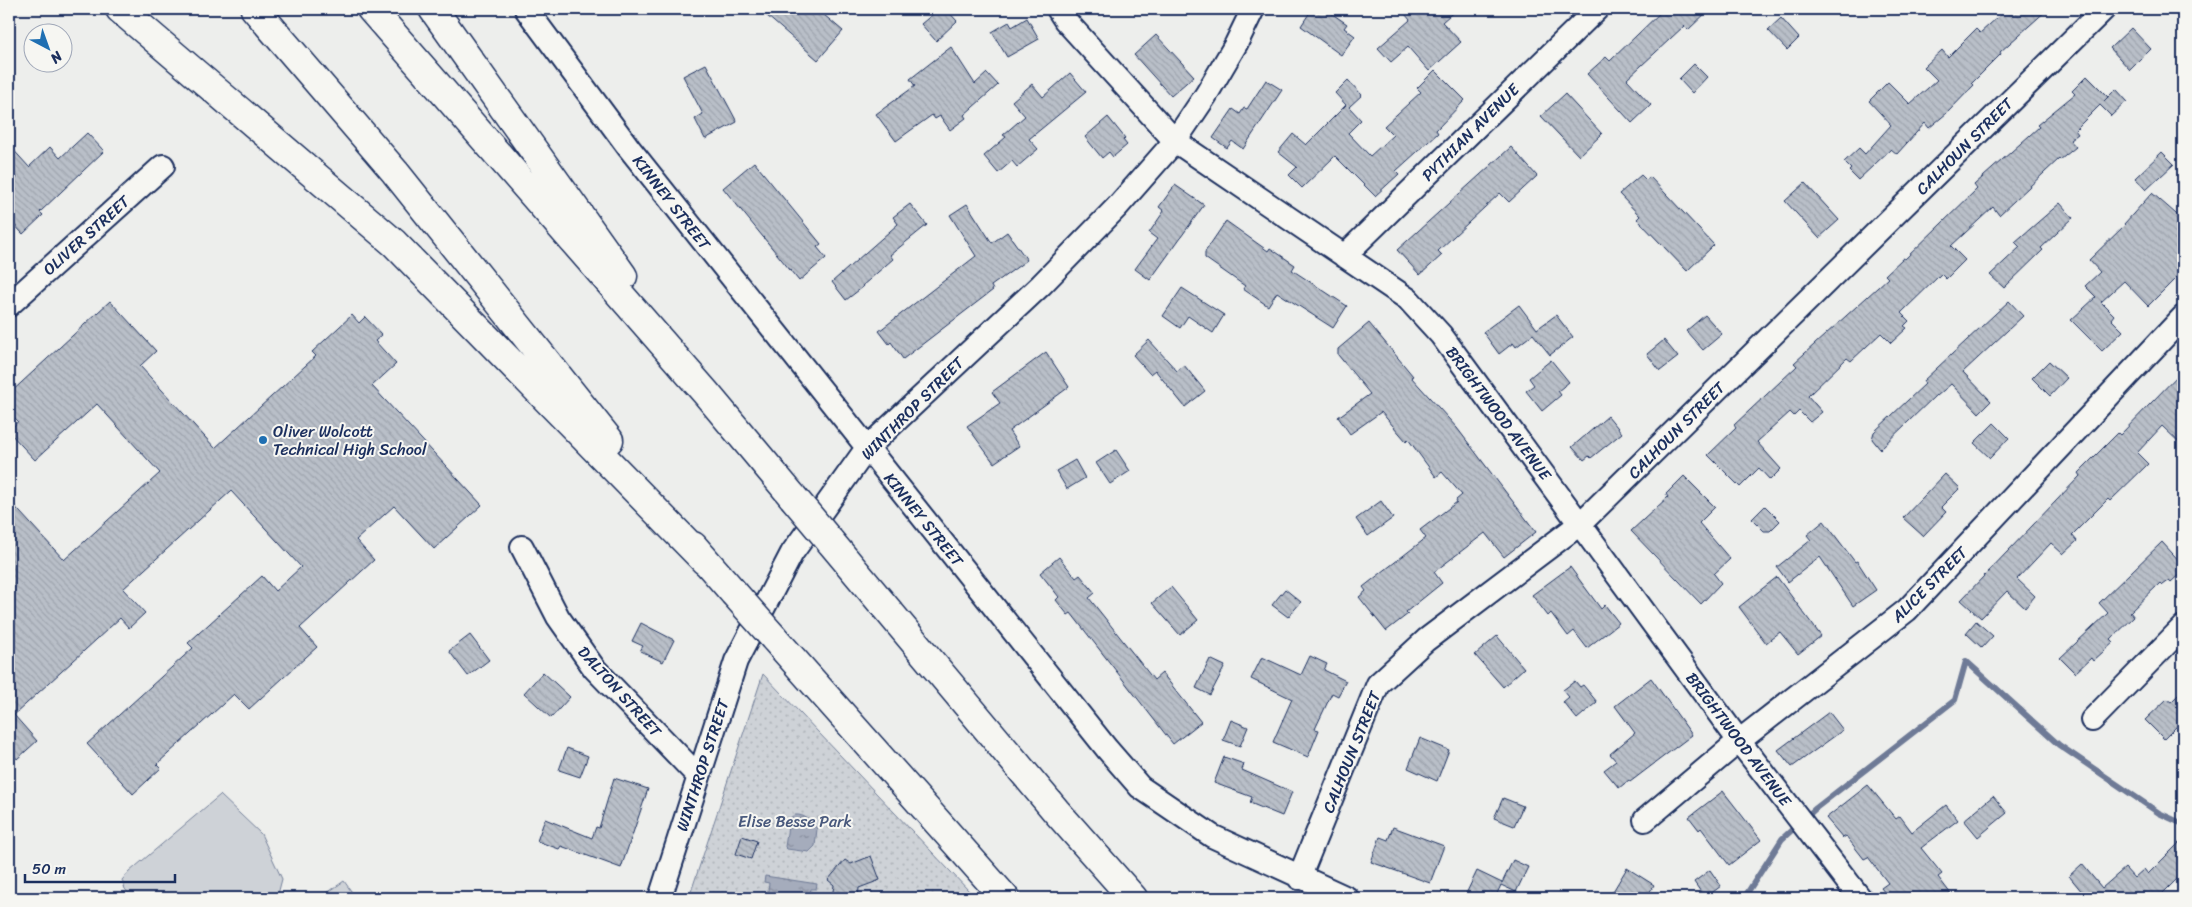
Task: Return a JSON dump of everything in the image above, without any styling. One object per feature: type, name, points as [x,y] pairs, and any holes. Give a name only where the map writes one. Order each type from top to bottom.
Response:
[{"type":"highway","points":[[120,9],[394,243],[705,561],[1005,898]]},
{"type":"highway","points":[[255,9],[395,172],[705,561]]},
{"type":"highway","points":[[372,9],[706,394],[1056,811],[1133,898]]},
{"type":"highway","points":[[433,9],[706,394]]},
{"type":"street","name":"KINNEY STREET","points":[[526,9],[629,148],[1107,749],[1140,787],[1212,836],[1299,878],[1347,898]]},
{"type":"street","name":"BRIGHTWOOD AVENUE","points":[[1058,9],[1065,20],[1175,140],[1408,299],[1440,335],[1739,741],[1860,898]]},
{"type":"street","name":"WINTHROP STREET","points":[[660,898],[698,776],[740,652],[792,553],[867,448],[1041,285],[1117,207],[1175,140],[1206,96],[1236,44],[1253,9]]},
{"type":"street","name":"PYTHIAN AVENUE","points":[[1344,256],[1596,9]]},
{"type":"street","name":"CALHOUN STREET","points":[[1299,878],[1378,684],[1426,640],[1581,524],[2104,9]]},
{"type":"street","name":"OLIVER STREET","points":[[9,305],[163,166]]},
{"type":"street","name":"ALICE STREET","points":[[1645,820],[1739,741],[1908,610],[2183,317]]},
{"type":"street","name":"DALTON STREET","points":[[522,547],[558,617],[594,668],[698,776]]},
{"type":"street","points":[[2092,720],[2183,627]]},
{"type":"green space","name":"Elise Besse Park","points":[[763,674],[969,891],[975,898],[689,898]]},
{"type":"green space","points":[[220,795],[261,834],[282,879],[277,898],[133,898],[125,889],[122,880]]},
{"type":"green space","points":[[344,881],[356,898],[320,898]]},
{"type":"water","points":[[794,815],[805,817],[817,829],[815,846],[809,852],[787,849],[785,847],[789,819]]},
{"type":"water","points":[[765,876],[817,884],[816,889],[811,889],[809,898],[767,898],[769,883],[764,882]]},
{"type":"building","points":[[759,9],[817,9],[843,31],[818,60]]},
{"type":"building","points":[[939,9],[946,9],[957,21],[936,41],[921,24]]},
{"type":"building","points":[[1312,9],[1325,9],[1347,24],[1344,28],[1355,36],[1341,55],[1301,26]]},
{"type":"building","points":[[1401,9],[1457,9],[1442,22],[1461,42],[1429,71],[1408,47],[1391,62],[1378,48],[1410,20]]},
{"type":"building","points":[[1664,9],[1710,9],[1688,30],[1684,26],[1627,79],[1651,105],[1632,123],[1587,74],[1606,57],[1610,61]]},
{"type":"building","points":[[2007,9],[2048,9],[2000,52],[2001,54],[1972,83],[1974,85],[1947,113],[1929,128],[1925,123],[1897,154],[1891,149],[1858,180],[1849,171],[1851,169],[1844,162],[1859,148],[1865,154],[1891,125],[1869,101],[1888,82],[1910,104],[1937,80],[1924,67],[1942,50],[1948,57],[1976,29],[1980,33]]},
{"type":"building","points":[[1027,18],[1039,39],[1007,57],[992,32],[1009,22],[1012,27]]},
{"type":"building","points":[[1781,18],[1799,38],[1787,50],[1768,30]]},
{"type":"building","points":[[2131,28],[2151,49],[2130,70],[2110,48]]},
{"type":"building","points":[[1156,35],[1194,76],[1171,96],[1134,55]]},
{"type":"building","points":[[951,47],[975,84],[987,73],[998,85],[964,115],[966,118],[950,130],[940,116],[935,119],[932,115],[896,141],[876,114],[915,86],[910,79]]},
{"type":"building","points":[[706,64],[737,122],[705,139],[695,119],[703,114],[683,76]]},
{"type":"building","points":[[1694,64],[1707,77],[1692,93],[1679,79]]},
{"type":"building","points":[[1435,70],[1465,100],[1436,130],[1438,133],[1396,171],[1399,174],[1375,196],[1335,156],[1302,188],[1289,175],[1297,167],[1278,152],[1293,134],[1306,145],[1346,105],[1335,93],[1348,80],[1362,95],[1349,107],[1361,120],[1348,133],[1370,156],[1393,135],[1384,126],[1421,92],[1417,88]]},
{"type":"building","points":[[1070,73],[1086,92],[1029,139],[1038,149],[1017,167],[1012,161],[998,173],[984,156],[1006,137],[1003,135],[1025,116],[1012,101],[1032,84],[1043,97]]},
{"type":"building","points":[[2087,76],[2108,97],[2116,89],[2127,101],[2111,116],[2100,105],[2075,130],[2078,134],[2070,140],[2076,147],[2059,159],[1999,215],[1993,207],[1951,246],[1965,260],[1946,279],[1941,274],[1901,313],[1909,321],[1904,326],[1907,328],[1891,343],[1881,333],[1851,361],[1847,358],[1808,396],[1822,412],[1810,422],[1799,411],[1794,416],[1790,412],[1757,442],[1781,469],[1770,480],[1759,468],[1740,487],[1708,455],[1736,428],[1734,425],[1797,366],[1794,363],[1888,278],[1885,275],[1903,258],[1905,259],[1977,189],[1974,185],[2039,127],[2037,125],[2075,94],[2072,91]]},
{"type":"building","points":[[1266,80],[1282,90],[1243,149],[1232,141],[1227,148],[1213,138],[1233,109],[1240,114],[1244,108],[1247,109]]},
{"type":"building","points":[[1565,94],[1602,134],[1579,156],[1541,116]]},
{"type":"building","points":[[1108,117],[1125,138],[1123,140],[1127,145],[1113,157],[1109,152],[1102,158],[1085,137]]},
{"type":"building","points":[[87,133],[104,151],[40,212],[43,215],[23,234],[9,219],[9,186],[17,178],[9,170],[9,145],[29,167],[50,147],[60,158]]},
{"type":"building","points":[[1511,147],[1537,176],[1509,202],[1500,193],[1438,251],[1442,255],[1420,275],[1397,250]]},
{"type":"building","points":[[2162,152],[2174,164],[2146,190],[2135,178]]},
{"type":"building","points":[[754,162],[821,244],[817,247],[826,258],[799,281],[723,188]]},
{"type":"building","points":[[1641,175],[1646,180],[1650,177],[1714,245],[1687,271],[1637,219],[1640,216],[1619,194]]},
{"type":"building","points":[[1805,183],[1839,220],[1819,238],[1785,201]]},
{"type":"building","points":[[1175,185],[1204,205],[1150,280],[1135,269],[1157,239],[1149,233],[1164,211],[1159,207]]},
{"type":"building","points":[[2152,193],[2183,220],[2183,271],[2148,306],[2124,281],[2101,302],[2114,315],[2111,319],[2123,331],[2102,351],[2071,320],[2096,297],[2085,286],[2100,272],[2089,260],[2125,225]]},
{"type":"building","points":[[2060,203],[2073,218],[2041,248],[2043,250],[2004,288],[1990,275],[2020,247],[2015,242]]},
{"type":"building","points":[[910,204],[927,225],[890,255],[893,259],[846,300],[832,282],[898,224],[893,217]]},
{"type":"building","points":[[967,204],[992,243],[1007,232],[1027,260],[991,286],[993,290],[903,359],[891,342],[889,344],[879,331],[976,256],[950,215]]},
{"type":"building","points":[[1226,221],[1268,251],[1270,248],[1295,265],[1292,270],[1347,306],[1333,328],[1277,292],[1268,306],[1243,289],[1245,286],[1205,258],[1205,252]]},
{"type":"building","points":[[1182,288],[1224,315],[1213,333],[1188,316],[1180,328],[1163,316]]},
{"type":"building","points":[[110,301],[156,351],[140,366],[215,448],[316,356],[312,352],[352,315],[359,323],[365,317],[382,335],[375,341],[396,364],[372,386],[482,505],[434,549],[394,506],[356,540],[374,560],[300,628],[317,647],[249,709],[234,694],[157,764],[161,768],[133,794],[87,744],[193,648],[188,643],[262,576],[275,591],[301,567],[231,491],[123,589],[145,613],[129,628],[120,618],[14,715],[37,741],[17,759],[9,749],[9,500],[64,560],[160,473],[97,404],[35,460],[9,432],[18,421],[9,412],[9,394]]},
{"type":"building","points":[[2009,301],[2023,316],[1963,372],[1991,401],[1979,413],[1951,384],[1936,395],[1880,449],[1872,439],[1874,432],[1925,384],[1923,381]]},
{"type":"building","points":[[1519,305],[1537,329],[1556,315],[1573,337],[1550,355],[1533,334],[1516,347],[1513,343],[1499,354],[1483,332]]},
{"type":"building","points":[[1705,315],[1722,334],[1703,350],[1686,331]]},
{"type":"building","points":[[1369,323],[1413,376],[1411,377],[1457,428],[1536,532],[1504,557],[1485,533],[1434,572],[1442,583],[1386,631],[1359,597],[1366,591],[1363,587],[1426,538],[1420,530],[1457,502],[1456,500],[1462,495],[1442,472],[1436,477],[1408,439],[1406,441],[1381,412],[1350,434],[1338,417],[1370,394],[1338,355],[1338,349]]},
{"type":"building","points":[[1149,340],[1177,371],[1184,365],[1205,391],[1185,407],[1155,370],[1150,374],[1133,355]]},
{"type":"building","points":[[1664,340],[1678,357],[1660,371],[1647,354]]},
{"type":"building","points":[[1046,352],[1069,387],[1009,431],[1019,446],[994,463],[967,426],[1000,403],[992,392]]},
{"type":"building","points":[[1551,360],[1569,382],[1558,391],[1561,395],[1542,411],[1526,391],[1534,385],[1529,378]]},
{"type":"building","points":[[2049,361],[2067,378],[2050,396],[2032,378]]},
{"type":"building","points":[[2183,370],[2183,446],[2162,426],[2137,453],[2148,464],[2110,501],[2108,499],[2072,535],[2077,541],[2063,554],[2051,543],[2017,579],[2035,596],[2025,608],[2007,591],[1981,618],[1961,600],[2080,476],[2078,473],[2118,433],[2120,435]]},
{"type":"building","points":[[1608,416],[1622,433],[1591,458],[1589,456],[1584,460],[1572,447]]},
{"type":"building","points":[[1994,423],[2009,438],[1990,458],[1974,443]]},
{"type":"building","points":[[1116,450],[1130,471],[1110,484],[1096,463]]},
{"type":"building","points":[[1075,460],[1085,478],[1067,489],[1056,471]]},
{"type":"building","points":[[1945,474],[1960,488],[1941,507],[1946,512],[1923,536],[1903,518]]},
{"type":"building","points":[[1684,476],[1715,507],[1699,523],[1730,559],[1714,574],[1721,583],[1701,604],[1631,531],[1668,497],[1666,494]]},
{"type":"building","points":[[1381,501],[1393,518],[1368,536],[1356,519]]},
{"type":"building","points":[[1765,506],[1780,521],[1770,531],[1764,531],[1752,519]]},
{"type":"building","points":[[1824,521],[1855,562],[1857,561],[1876,590],[1853,606],[1820,557],[1788,582],[1777,567],[1811,540],[1807,535]]},
{"type":"building","points":[[2162,542],[2183,565],[2183,571],[2171,582],[2169,580],[2162,585],[2160,583],[2130,612],[2134,617],[2111,639],[2114,642],[2093,661],[2091,658],[2075,673],[2060,658],[2108,613],[2099,603]]},
{"type":"building","points":[[1059,557],[1076,578],[1080,575],[1095,593],[1089,598],[1154,680],[1162,673],[1201,722],[1173,744],[1071,613],[1068,615],[1056,600],[1059,597],[1040,573]]},
{"type":"building","points":[[1570,567],[1601,609],[1605,605],[1619,623],[1587,648],[1574,631],[1568,636],[1551,613],[1548,616],[1532,595]]},
{"type":"building","points":[[1777,577],[1821,636],[1798,654],[1780,632],[1766,643],[1739,607]]},
{"type":"building","points":[[1171,587],[1198,620],[1180,635],[1152,603]]},
{"type":"building","points":[[1285,589],[1301,602],[1288,617],[1272,605]]},
{"type":"building","points":[[1976,621],[1993,636],[1982,648],[1966,633]]},
{"type":"building","points":[[641,623],[674,640],[663,662],[640,651],[643,646],[632,641]]},
{"type":"building","points":[[470,635],[489,660],[468,676],[449,651]]},
{"type":"building","points":[[1497,636],[1524,668],[1503,687],[1475,655]]},
{"type":"building","points":[[1310,656],[1327,664],[1324,670],[1346,681],[1338,696],[1332,693],[1315,729],[1319,730],[1308,757],[1273,742],[1292,699],[1251,679],[1262,657],[1301,675]]},
{"type":"building","points":[[1210,659],[1225,666],[1210,695],[1196,688]]},
{"type":"building","points":[[543,672],[570,697],[551,718],[524,693]]},
{"type":"building","points":[[1651,678],[1692,735],[1630,782],[1629,780],[1619,788],[1604,770],[1616,761],[1610,754],[1635,733],[1615,706]]},
{"type":"building","points":[[1575,681],[1580,687],[1583,685],[1597,702],[1577,719],[1563,702],[1569,697],[1563,690]]},
{"type":"building","points":[[2183,690],[2183,720],[2164,739],[2145,720],[2167,699],[2171,702]]},
{"type":"building","points":[[1829,712],[1843,730],[1792,767],[1778,750]]},
{"type":"building","points":[[1231,720],[1248,727],[1240,746],[1223,740]]},
{"type":"building","points":[[1420,738],[1449,750],[1437,781],[1408,768]]},
{"type":"building","points":[[567,748],[588,756],[580,777],[559,770]]},
{"type":"building","points":[[1224,757],[1244,764],[1242,770],[1292,792],[1282,816],[1250,803],[1252,797],[1214,783]]},
{"type":"building","points":[[614,778],[648,789],[621,868],[561,846],[559,849],[537,841],[545,819],[592,838],[596,827],[599,828]]},
{"type":"building","points":[[1868,785],[1896,819],[1900,816],[1912,832],[1946,805],[1958,820],[1921,848],[1942,874],[1938,877],[1954,898],[1889,898],[1881,888],[1888,883],[1868,857],[1864,859],[1846,836],[1843,838],[1826,818]]},
{"type":"building","points":[[1723,791],[1761,840],[1729,865],[1701,828],[1699,830],[1689,817]]},
{"type":"building","points":[[1993,796],[2007,813],[1978,837],[1964,820]]},
{"type":"building","points":[[1503,798],[1523,806],[1514,826],[1494,818]]},
{"type":"building","points":[[1393,827],[1444,846],[1430,883],[1371,862],[1380,837],[1388,840]]},
{"type":"building","points":[[742,836],[757,841],[751,859],[736,854]]},
{"type":"building","points":[[2183,839],[2183,873],[2158,898],[2087,898],[2069,876],[2082,864],[2102,888],[2125,868],[2134,878],[2144,869],[2148,874]]},
{"type":"building","points":[[871,856],[880,880],[859,888],[858,898],[832,898],[834,885],[828,880],[845,860],[851,864]]},
{"type":"building","points":[[1513,860],[1528,867],[1516,892],[1501,885],[1495,898],[1464,898],[1477,871],[1502,883]]},
{"type":"building","points":[[1627,868],[1654,885],[1646,898],[1609,898]]},
{"type":"building","points":[[1710,870],[1721,886],[1705,898],[1694,882]]},
{"type":"waterway","points":[[1744,898],[1782,839],[1816,808],[1955,700],[1966,661],[2059,745],[2159,813],[2183,824]]},
{"type":"place","name":"Oliver Wolcott Technical High School","points":[[263,440]]}]
